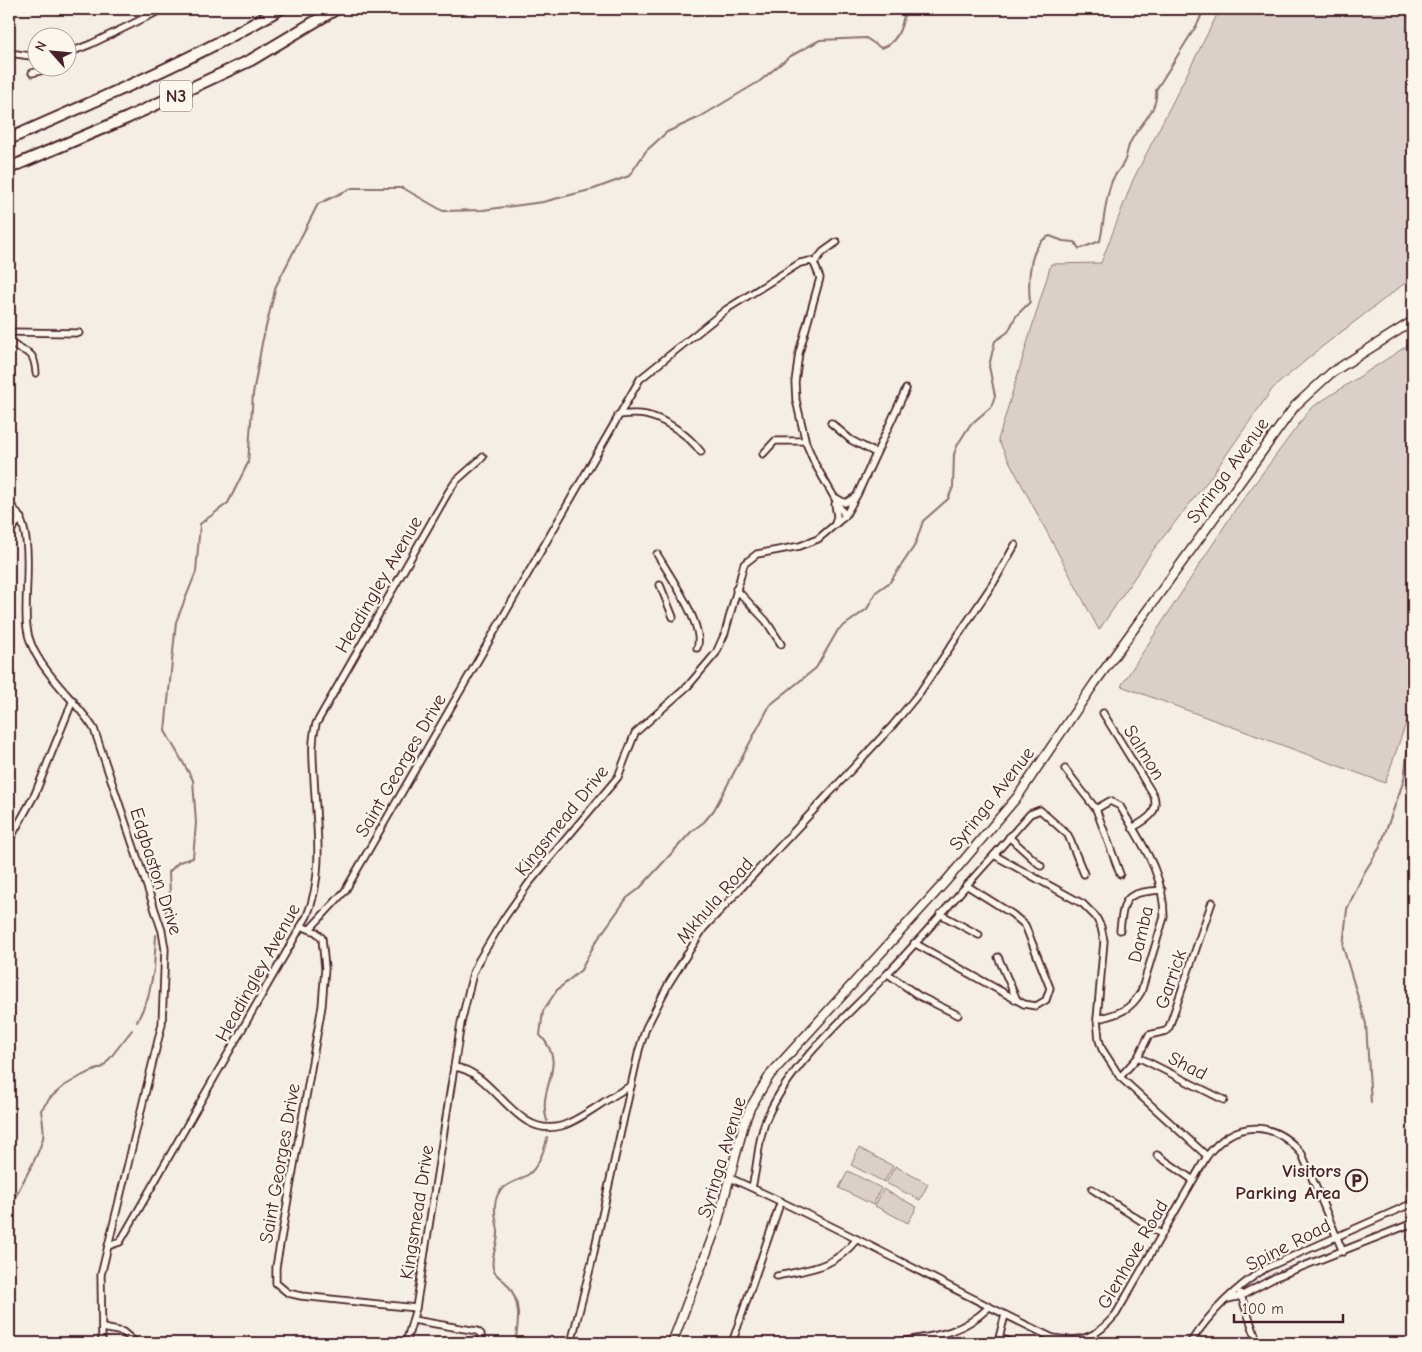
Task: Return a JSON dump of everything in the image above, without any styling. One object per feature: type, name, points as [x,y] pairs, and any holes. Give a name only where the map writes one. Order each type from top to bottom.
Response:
[{"type":"highway","name":"N3","points":[[9,139],[172,66],[230,38],[280,9]]},
{"type":"highway","name":"N3","points":[[9,168],[128,118],[251,60],[336,9]]},
{"type":"street","points":[[78,50],[163,9]]},
{"type":"street","points":[[9,52],[28,55]]},
{"type":"street","points":[[838,242],[823,252],[814,263],[820,278],[799,353],[796,400],[805,441],[815,464],[845,516]]},
{"type":"street","name":"Saint Georges Drive","points":[[416,1308],[301,1296],[288,1293],[276,1283],[276,1267],[323,996],[324,942],[319,934],[310,929],[345,891],[640,379],[727,308],[800,263],[810,261],[814,263]]},
{"type":"street","name":"Syringa Avenue","points":[[672,1343],[716,1228],[750,1108],[770,1075],[947,880],[1010,806],[1094,684],[1284,420],[1307,394],[1331,374],[1413,321]]},
{"type":"street","points":[[9,332],[79,333]]},
{"type":"street","points":[[9,340],[32,354],[35,360],[36,373]]},
{"type":"street","name":"Kingsmead Drive","points":[[406,1343],[416,1308],[461,1022],[473,973],[485,948],[529,883],[618,777],[635,733],[688,686],[712,658],[725,633],[740,570],[748,558],[766,551],[800,546],[818,539],[845,516],[858,495],[906,389]]},
{"type":"street","points":[[618,415],[645,414],[654,418],[683,433],[701,452]]},
{"type":"street","points":[[830,423],[851,440],[876,454]]},
{"type":"street","points":[[763,454],[775,441],[805,441]]},
{"type":"street","name":"Headingley Avenue","points":[[108,1246],[120,1242],[301,926],[314,895],[318,874],[312,746],[316,724],[448,490],[483,456]]},
{"type":"street","points":[[834,497],[845,503],[858,495]]},
{"type":"street","points":[[832,529],[837,516],[834,497]]},
{"type":"street","points":[[9,504],[20,518],[9,532]]},
{"type":"street","name":"Edgbaston Drive","points":[[20,518],[26,540],[26,615],[30,643],[37,656],[94,729],[162,931],[165,949],[165,992],[159,1045],[100,1283],[102,1343]]},
{"type":"street","name":"Mkhula Road","points":[[571,1343],[646,1028],[674,976],[698,936],[920,692],[994,582],[1014,545]]},
{"type":"street","points":[[657,554],[692,618],[699,635],[697,648]]},
{"type":"street","points":[[660,586],[672,617]]},
{"type":"street","points":[[736,589],[766,621],[781,644]]},
{"type":"street","points":[[9,841],[35,794],[73,700]]},
{"type":"street","name":"Salmon","points":[[1103,713],[1154,796],[1154,812],[1149,818],[1132,828]]},
{"type":"street","points":[[1065,769],[1096,809],[1120,874]]},
{"type":"street","name":"Damba","points":[[1096,809],[1106,803],[1114,802],[1120,806],[1157,872],[1162,890],[1164,917],[1141,992],[1126,1010],[1097,1019]]},
{"type":"street","points":[[752,1187],[757,1168],[759,1136],[780,1092],[814,1050],[888,974],[1033,811],[1040,810],[1068,836],[1084,874]]},
{"type":"street","points":[[1009,838],[1041,866]]},
{"type":"street","points":[[994,855],[1083,904],[1096,916],[1101,926],[1104,941],[1097,1019],[1102,1049],[1120,1077],[1207,1156]]},
{"type":"street","points":[[914,943],[1028,1006],[1036,1006],[1049,994],[1048,983],[1025,925],[1012,914],[966,885]]},
{"type":"street","points":[[1120,930],[1122,906],[1130,895],[1137,892],[1162,890]]},
{"type":"street","name":"Garrick","points":[[1120,1077],[1138,1057],[1149,1036],[1166,1031],[1169,1027],[1212,902]]},
{"type":"street","points":[[940,914],[979,935]]},
{"type":"street","points":[[301,926],[310,929]]},
{"type":"street","points":[[998,957],[1017,1000]]},
{"type":"street","points":[[888,974],[920,996],[958,1015]]},
{"type":"street","name":"Shad","points":[[1138,1057],[1224,1100]]},
{"type":"street","points":[[454,1067],[473,1074],[527,1121],[545,1127],[554,1127],[568,1123],[631,1086]]},
{"type":"street","name":"Glenhove Road","points":[[730,1178],[858,1239],[988,1308],[1053,1338],[1076,1340],[1088,1338],[1103,1329],[1116,1314],[1207,1156],[1218,1142],[1231,1134],[1247,1128],[1277,1132],[1291,1140],[1302,1154],[1342,1252]]},
{"type":"street","points":[[1156,1155],[1193,1180]]},
{"type":"street","points":[[1092,1189],[1161,1234]]},
{"type":"street","points":[[732,1343],[781,1201]]},
{"type":"street","name":"Spine Road","points":[[1228,1299],[1266,1268],[1336,1235],[1413,1203]]},
{"type":"street","name":"Spine Road","points":[[1228,1299],[1241,1296],[1276,1277],[1413,1223]]},
{"type":"street","points":[[777,1276],[827,1265],[844,1255],[858,1239]]},
{"type":"street","points":[[1238,1289],[1258,1343]]},
{"type":"street","points":[[1190,1343],[1204,1323],[1228,1299]]},
{"type":"street","points":[[893,1343],[956,1331],[977,1318],[988,1308]]},
{"type":"street","points":[[1005,1315],[999,1341],[1014,1343]]},
{"type":"street","points":[[413,1320],[477,1331],[481,1334],[481,1343]]},
{"type":"street","points":[[103,1328],[123,1332],[136,1343]]},
{"type":"shaded area","points":[[1220,9],[1407,9],[1413,33],[1413,277],[1323,346],[1273,388],[1210,478],[1153,550],[1099,630],[998,440],[1051,264],[1101,263],[1133,180]]},
{"type":"shaded area","points":[[1413,342],[1413,703],[1385,783],[1121,686],[1235,510],[1311,408]]},
{"type":"shaded area","points":[[859,1148],[893,1166],[884,1182],[851,1165]]},
{"type":"shaded area","points":[[895,1166],[928,1184],[920,1200],[886,1183]]},
{"type":"shaded area","points":[[848,1171],[881,1188],[873,1205],[839,1188]]},
{"type":"shaded area","points":[[883,1189],[917,1207],[908,1223],[875,1206]]},
{"type":"waterway","points":[[165,915],[170,894],[169,872],[179,862],[193,858],[196,823],[193,780],[165,731],[176,622],[196,572],[200,524],[228,503],[248,463],[253,394],[262,343],[276,286],[318,204],[352,188],[403,188],[443,211],[483,210],[543,202],[594,189],[629,176],[646,151],[667,132],[700,117],[760,81],[789,57],[820,40],[866,38],[881,48],[887,46],[899,33],[905,9]]},
{"type":"waterway","points":[[547,1121],[545,1097],[551,1076],[552,1057],[548,1046],[540,1035],[543,1011],[557,990],[581,970],[595,943],[627,898],[639,889],[714,810],[770,705],[816,668],[838,630],[867,609],[876,592],[890,582],[915,545],[923,521],[948,499],[953,487],[954,454],[958,444],[970,425],[991,407],[995,396],[989,366],[995,341],[1008,332],[1016,316],[1030,302],[1031,264],[1037,247],[1050,236],[1063,241],[1075,242],[1079,249],[1100,241],[1106,203],[1112,181],[1124,162],[1129,145],[1154,105],[1156,90],[1198,23],[1204,9]]},
{"type":"waterway","points":[[1371,1103],[1366,1024],[1343,947],[1347,909],[1364,873],[1380,847],[1404,780],[1409,737],[1413,729]]},
{"type":"waterway","points":[[137,1022],[148,998],[154,969],[156,935]]},
{"type":"waterway","points":[[9,1212],[40,1148],[44,1128],[41,1110],[50,1098],[64,1086],[83,1075],[103,1067],[132,1030]]},
{"type":"waterway","points":[[515,1343],[518,1327],[517,1303],[505,1282],[496,1274],[492,1263],[498,1236],[495,1212],[496,1198],[503,1188],[532,1171],[541,1157],[547,1137]]},
{"type":"place","name":"Visitors Parking Area","points":[[1357,1181]]}]
